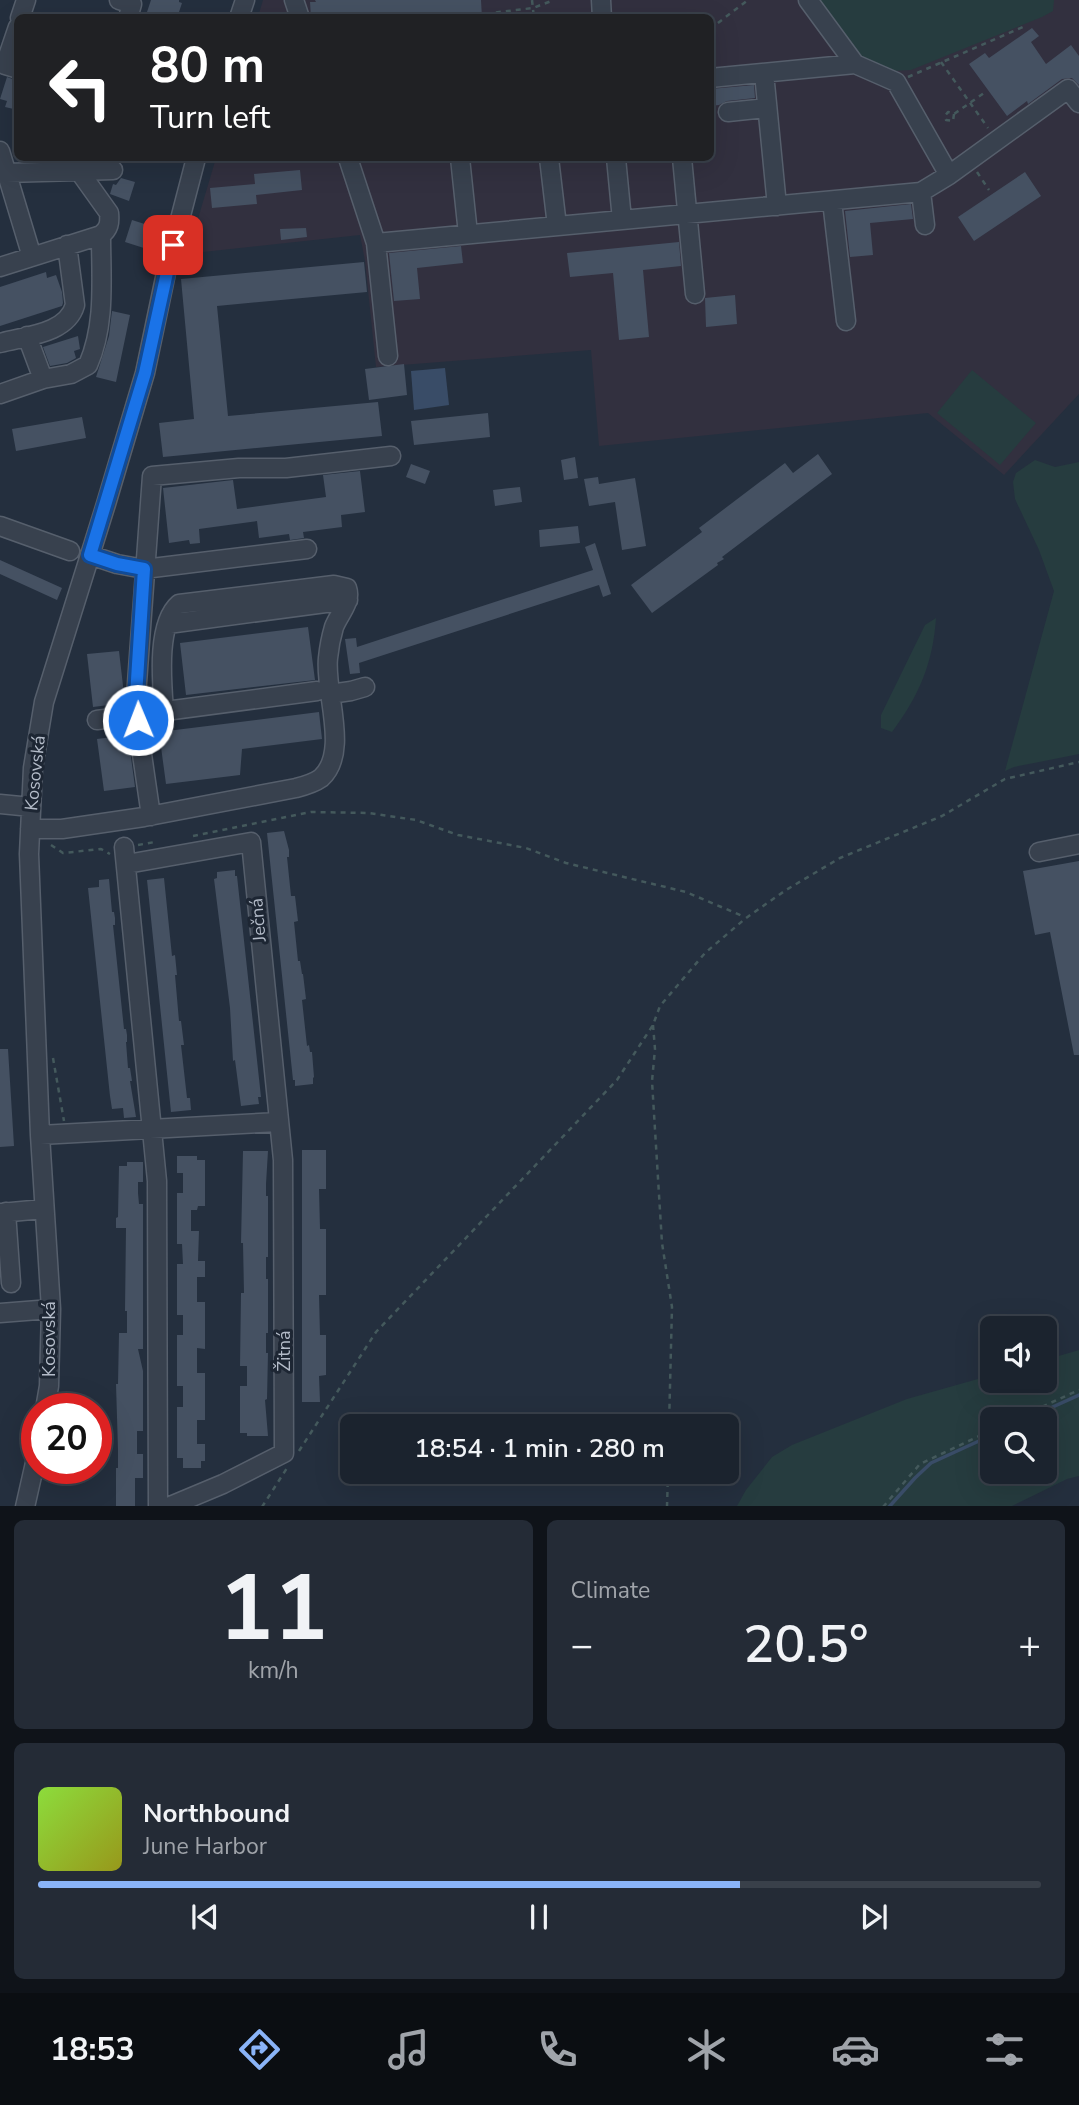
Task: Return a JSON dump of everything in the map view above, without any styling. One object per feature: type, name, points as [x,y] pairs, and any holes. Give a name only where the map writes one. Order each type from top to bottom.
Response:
[{"type":"street","points":[[119,0],[132,4],[129,14]]},
{"type":"street","points":[[807,0],[855,64]]},
{"type":"street","points":[[8,68],[14,43]]},
{"type":"street","points":[[714,78],[855,64],[896,82],[949,175]]},
{"type":"street","points":[[764,73],[777,206]]},
{"type":"street","points":[[376,243],[921,192],[949,175],[1068,89],[1079,103]]},
{"type":"street","points":[[729,111],[768,108]]},
{"type":"street","points":[[0,151],[32,257]]},
{"type":"street","name":"Kosovská","points":[[48,1393],[51,1309],[40,1135],[30,829],[33,768],[44,702],[145,373],[166,273],[195,161]]},
{"type":"street","points":[[349,161],[376,243],[388,356]]},
{"type":"street","points":[[460,161],[468,234]]},
{"type":"street","points":[[549,161],[557,226]]},
{"type":"street","points":[[616,161],[622,220]]},
{"type":"street","points":[[682,161],[695,294]]},
{"type":"street","points":[[6,173],[113,170]]},
{"type":"street","points":[[0,267],[107,230],[109,213],[79,171]]},
{"type":"street","points":[[921,192],[925,225]]},
{"type":"street","points":[[832,201],[846,321]]},
{"type":"street","points":[[0,394],[43,379],[71,374],[88,365],[98,337],[102,301],[101,234]]},
{"type":"street","points":[[0,343],[60,325],[72,313],[75,305],[67,245]]},
{"type":"street","points":[[27,336],[43,379]]},
{"type":"street","points":[[151,816],[136,696],[152,476],[239,468],[286,468],[391,456]]},
{"type":"street","points":[[0,526],[70,551]]},
{"type":"street","points":[[90,555],[144,569],[307,549]]},
{"type":"street","points":[[30,829],[62,830],[151,816],[285,791],[314,782],[322,776],[328,769],[335,744],[323,692],[330,645],[335,625],[348,600],[347,588],[334,585],[179,604],[173,610],[168,624],[160,665],[164,711]]},
{"type":"street","points":[[97,720],[323,692],[351,691],[365,687]]},
{"type":"street","points":[[0,804],[31,807]]},
{"type":"street","name":"Ječná","points":[[126,855],[251,842],[279,1122]]},
{"type":"street","points":[[1039,852],[1079,844]]},
{"type":"street","points":[[126,855],[157,1181],[158,1506]]},
{"type":"street","points":[[40,1135],[279,1122]]},
{"type":"street","name":"Žitná","points":[[170,1506],[223,1484],[284,1453],[283,1160],[279,1122]]},
{"type":"street","points":[[11,1283],[3,1213],[43,1209]]},
{"type":"street","points":[[0,1313],[51,1309]]},
{"type":"street","points":[[25,1506],[30,1484]]},
{"type":"path","points":[[532,0],[534,14]]},
{"type":"path","points":[[491,14],[533,8],[554,0]]},
{"type":"path","points":[[714,26],[748,0]]},
{"type":"path","points":[[896,82],[1025,26]]},
{"type":"path","points":[[941,62],[997,141]]},
{"type":"path","points":[[954,114],[984,93]]},
{"type":"path","points":[[969,160],[989,190]]},
{"type":"path","points":[[263,1506],[376,1332],[617,1080],[653,1025],[660,1006],[705,953],[746,918],[840,858],[942,816],[1005,779],[1079,762]]},
{"type":"path","points":[[191,836],[311,812],[369,813],[416,820],[469,838],[526,848],[566,863],[686,892],[746,918]]},
{"type":"path","points":[[44,845],[51,845],[63,853],[105,849],[122,864],[126,855],[164,841]]},
{"type":"path","points":[[653,1025],[652,1081],[662,1243],[672,1307],[669,1414]]},
{"type":"path","points":[[1041,1407],[1079,1390]]},
{"type":"path","points":[[884,1506],[920,1464],[980,1436]]},
{"type":"path","points":[[667,1506],[668,1484]]},
{"type":"shaded area","points":[[263,0],[1079,0],[1079,394],[1004,475],[928,413],[599,446],[591,350],[376,367],[360,235],[203,252],[189,249],[215,161],[714,161],[714,14],[259,14]]},
{"type":"green space","points":[[817,0],[1054,0],[1053,11],[1042,17],[911,70],[892,71],[858,55]]},
{"type":"green space","points":[[972,370],[1036,423],[1000,465],[937,413]]},
{"type":"green space","points":[[1035,460],[1055,467],[1079,462],[1079,754],[1005,771],[1054,591],[1039,550],[1015,499],[1013,482],[1016,473]]},
{"type":"green space","points":[[936,618],[932,650],[917,692],[892,732],[881,728],[881,715],[925,625]]},
{"type":"green space","points":[[1079,1350],[1079,1476],[1057,1484],[1057,1407],[980,1407],[980,1484],[1057,1484],[1012,1506],[737,1506],[772,1457],[792,1445],[907,1399],[980,1378],[980,1393],[1057,1393],[1057,1356]]},
{"type":"water","points":[[445,368],[449,405],[414,410],[411,371]]},
{"type":"building","points":[[151,0],[179,0],[182,3],[178,14],[146,14]]},
{"type":"building","points":[[315,0],[481,0],[482,14],[311,14],[310,2],[316,2]]},
{"type":"building","points":[[1032,28],[1039,36],[1031,42],[1046,64],[1071,45],[1079,56],[1079,85],[1072,78],[1062,79],[1007,116],[969,64],[985,53],[989,58]]},
{"type":"building","points":[[7,77],[14,80],[14,109],[5,107],[7,101],[0,99]]},
{"type":"building","points":[[754,85],[755,98],[727,101],[714,106],[714,89]]},
{"type":"building","points":[[300,170],[302,190],[256,195],[257,204],[212,208],[210,188],[255,184],[254,174]]},
{"type":"building","points":[[1025,172],[1041,196],[974,241],[958,217]]},
{"type":"building","points":[[121,178],[135,182],[129,201],[110,194],[113,184],[116,185]]},
{"type":"building","points":[[911,204],[913,219],[870,223],[873,255],[850,257],[845,211]]},
{"type":"building","points":[[132,220],[154,227],[147,249],[125,242]]},
{"type":"building","points":[[306,228],[307,237],[281,240],[280,229]]},
{"type":"building","points":[[679,242],[681,266],[643,270],[649,337],[619,340],[613,273],[570,277],[567,253]]},
{"type":"building","points":[[461,246],[463,263],[417,268],[420,299],[394,301],[389,253]]},
{"type":"building","points":[[364,262],[367,292],[217,306],[228,416],[378,402],[382,436],[163,457],[159,423],[194,419],[181,279]]},
{"type":"building","points":[[46,272],[47,278],[56,275],[62,292],[62,306],[0,326],[0,287]]},
{"type":"building","points":[[735,295],[737,324],[706,327],[705,298]]},
{"type":"building","points":[[112,311],[130,315],[116,382],[96,377],[109,336]]},
{"type":"building","points":[[78,336],[80,349],[74,351],[76,358],[67,363],[50,366],[43,347]]},
{"type":"building","points":[[404,364],[407,395],[369,400],[365,369]]},
{"type":"building","points":[[488,413],[490,437],[414,445],[411,421]]},
{"type":"building","points":[[82,417],[86,438],[16,451],[12,429]]},
{"type":"building","points":[[818,454],[832,474],[722,557],[724,559],[717,563],[718,565],[652,613],[631,585],[702,532],[699,528],[785,463],[793,473]]},
{"type":"building","points":[[575,457],[578,478],[564,480],[561,460]]},
{"type":"building","points":[[411,464],[430,471],[425,484],[406,477]]},
{"type":"building","points":[[360,471],[365,512],[341,515],[342,527],[303,532],[304,538],[290,540],[289,534],[259,538],[257,521],[199,529],[200,543],[190,544],[189,540],[169,543],[163,488],[233,480],[237,509],[326,497],[323,475]]},
{"type":"building","points":[[598,477],[599,484],[635,478],[646,546],[622,550],[615,502],[589,506],[584,479]]},
{"type":"building","points":[[520,487],[522,502],[495,506],[493,490]]},
{"type":"building","points":[[578,526],[580,543],[540,547],[539,530]]},
{"type":"building","points":[[595,543],[611,594],[603,597],[599,585],[359,663],[360,673],[350,674],[345,639],[356,638],[357,647],[593,570],[585,547]]},
{"type":"building","points":[[0,560],[62,588],[57,600],[0,574]]},
{"type":"building","points":[[308,627],[315,680],[186,695],[180,643]]},
{"type":"building","points":[[119,651],[125,703],[93,707],[87,654]]},
{"type":"building","points":[[319,712],[322,739],[242,749],[240,775],[166,784],[159,732]]},
{"type":"building","points":[[128,735],[135,787],[104,791],[97,739]]},
{"type":"building","points":[[284,831],[289,850],[287,857],[291,896],[295,896],[298,921],[294,922],[306,999],[302,1000],[307,1046],[309,1045],[312,1052],[314,1077],[313,1084],[295,1086],[267,833]]},
{"type":"building","points":[[1079,861],[1079,1055],[1074,1055],[1050,932],[1035,935],[1023,871]]},
{"type":"building","points":[[235,870],[261,1097],[258,1097],[259,1104],[241,1106],[235,1060],[233,1061],[230,1008],[214,879],[217,878],[217,872]]},
{"type":"building","points":[[164,878],[172,956],[175,955],[187,1098],[190,1098],[191,1110],[171,1112],[147,880]]},
{"type":"building","points":[[109,879],[124,1029],[127,1035],[128,1068],[136,1117],[124,1118],[123,1108],[112,1109],[110,1096],[88,888],[99,887],[99,880]]},
{"type":"building","points":[[0,1049],[8,1049],[14,1146],[0,1147]]},
{"type":"building","points":[[302,1150],[326,1150],[326,1189],[319,1189],[320,1229],[326,1229],[326,1295],[319,1295],[320,1335],[326,1335],[326,1375],[319,1376],[320,1402],[302,1402]]},
{"type":"building","points":[[243,1151],[268,1151],[268,1353],[265,1400],[268,1436],[247,1436],[247,1433],[240,1433],[240,1386],[247,1386],[247,1366],[240,1366],[241,1293],[244,1293],[241,1243]]},
{"type":"building","points":[[177,1156],[197,1156],[197,1160],[205,1160],[205,1206],[191,1210],[191,1231],[199,1231],[198,1261],[205,1261],[205,1277],[197,1277],[197,1302],[205,1302],[205,1349],[197,1348],[197,1373],[205,1373],[205,1420],[197,1420],[197,1444],[205,1444],[205,1461],[201,1461],[201,1468],[183,1468],[183,1458],[177,1458],[177,1407],[183,1407],[183,1386],[177,1386],[177,1335],[183,1335],[183,1315],[177,1315],[177,1264],[183,1264],[182,1244],[177,1244],[177,1193],[183,1193],[183,1173],[177,1173]]},
{"type":"building","points":[[127,1162],[143,1162],[143,1182],[138,1182],[138,1193],[139,1204],[143,1204],[143,1349],[138,1349],[143,1371],[143,1431],[137,1431],[137,1454],[143,1454],[143,1478],[135,1478],[135,1506],[116,1506],[116,1384],[119,1333],[127,1333],[127,1311],[126,1228],[116,1228],[116,1218],[119,1166],[127,1166]]},
{"type":"waterway","points":[[1052,1407],[1079,1395]]},
{"type":"waterway","points":[[890,1506],[931,1463],[980,1441]]},
{"type":"route","points":[[138,720],[136,696],[144,569],[90,555],[145,373],[173,245]]}]
